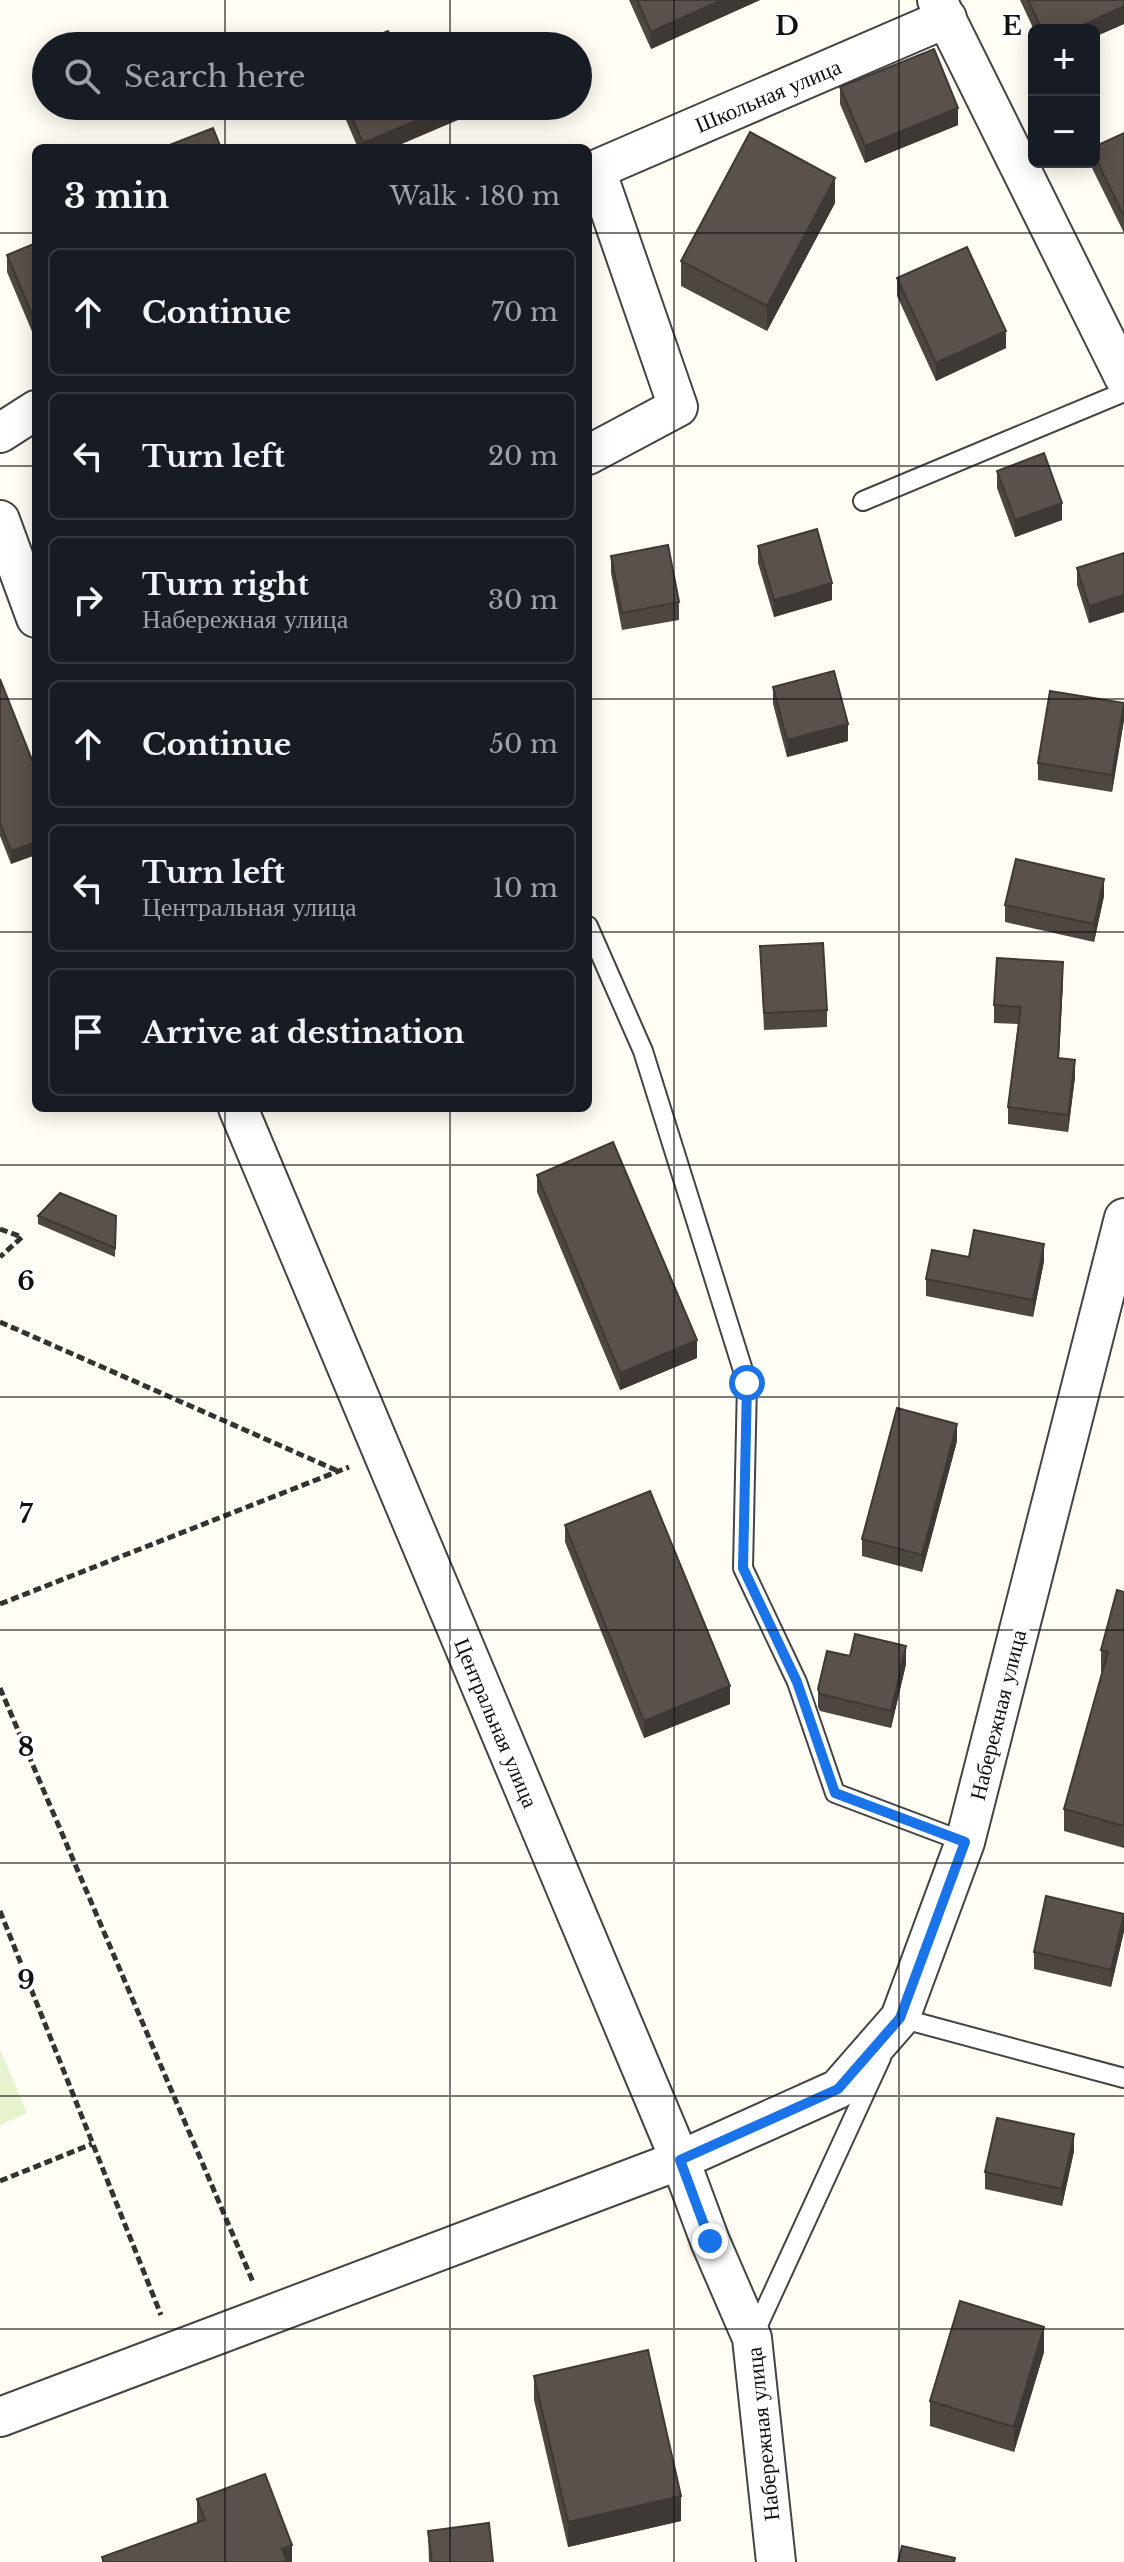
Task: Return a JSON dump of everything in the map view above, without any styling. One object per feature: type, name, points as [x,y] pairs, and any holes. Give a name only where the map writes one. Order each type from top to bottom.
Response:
[{"type":"street","name":"Школьная улица","points":[[592,172],[942,9]]},
{"type":"street","points":[[942,9],[1124,377]]},
{"type":"street","points":[[592,172],[678,407],[592,453]]},
{"type":"street","points":[[0,433],[32,413]]},
{"type":"street","points":[[0,520],[32,607]]},
{"type":"street","name":"Центральная улица","points":[[240,1112],[752,2338]]},
{"type":"street","name":"Набережная улица","points":[[900,2018],[965,1842],[1124,1218]]},
{"type":"street","points":[[0,2417],[680,2160],[838,2089],[900,2018]]},
{"type":"street","name":"Набережная улица","points":[[752,2338],[776,2562]]},
{"type":"lane","points":[[863,501],[1124,392]]},
{"type":"lane","points":[[592,935],[643,1051],[747,1383],[743,1568],[797,1682],[835,1793],[965,1842]]},
{"type":"lane","points":[[900,2018],[1124,2078]]},
{"type":"lane","name":"Набережная улица","points":[[752,2338],[900,2018]]},
{"type":"path","points":[[0,1229],[22,1237],[0,1257]]},
{"type":"path","points":[[0,1322],[339,1471]]},
{"type":"path","points":[[0,1604],[383,1454]]},
{"type":"path","points":[[0,1688],[268,2316]]},
{"type":"path","points":[[0,1911],[175,2351]]},
{"type":"path","points":[[0,2181],[92,2144]]},
{"type":"green space","points":[[0,2049],[27,2113],[0,2125]]},
{"type":"building","points":[[637,0],[721,0],[651,32]]},
{"type":"building","points":[[1028,0],[1124,0],[1124,6],[1085,24],[1039,24]]},
{"type":"building","points":[[934,49],[958,108],[865,146],[840,87]]},
{"type":"building","points":[[353,120],[418,120],[363,143]]},
{"type":"building","points":[[213,128],[219,144],[172,144]]},
{"type":"building","points":[[750,132],[835,178],[767,306],[681,261]]},
{"type":"building","points":[[1124,133],[1124,216],[1100,167],[1100,144]]},
{"type":"building","points":[[32,245],[32,314],[7,255]]},
{"type":"building","points":[[967,247],[1006,331],[936,363],[897,278]]},
{"type":"building","points":[[1044,453],[1062,503],[1015,520],[997,471]]},
{"type":"building","points":[[817,529],[832,583],[774,600],[758,546]]},
{"type":"building","points":[[668,545],[679,602],[622,613],[611,556]]},
{"type":"building","points":[[1124,553],[1124,595],[1089,606],[1077,568]]},
{"type":"building","points":[[834,671],[848,724],[787,740],[773,687]]},
{"type":"building","points":[[0,679],[32,760],[32,843],[11,851],[0,823]]},
{"type":"building","points":[[1050,691],[1124,703],[1112,775],[1038,763]]},
{"type":"building","points":[[1016,859],[1104,879],[1094,924],[1005,905]]},
{"type":"building","points":[[823,943],[827,1010],[764,1013],[760,946]]},
{"type":"building","points":[[997,958],[1063,962],[1058,1058],[1075,1060],[1068,1115],[1008,1107],[1021,1007],[994,1005]]},
{"type":"building","points":[[613,1142],[697,1340],[620,1373],[537,1175]]},
{"type":"building","points":[[60,1193],[116,1216],[115,1248],[38,1216]]},
{"type":"building","points":[[974,1230],[1044,1244],[1033,1300],[926,1279],[932,1250],[969,1257]]},
{"type":"building","points":[[897,1408],[957,1424],[922,1555],[862,1539]]},
{"type":"building","points":[[650,1491],[730,1686],[644,1721],[565,1525]]},
{"type":"building","points":[[1117,1590],[1124,1592],[1124,1826],[1064,1809],[1108,1652],[1101,1650]]},
{"type":"building","points":[[855,1634],[906,1646],[891,1711],[820,1694],[818,1689],[827,1651],[850,1656]]},
{"type":"building","points":[[1046,1896],[1124,1914],[1111,1970],[1034,1952]]},
{"type":"building","points":[[997,2118],[1074,2134],[1062,2189],[985,2172]]},
{"type":"building","points":[[960,2301],[1044,2327],[1014,2427],[930,2401]]},
{"type":"building","points":[[648,2350],[681,2496],[568,2522],[534,2376]]},
{"type":"building","points":[[265,2474],[292,2545],[282,2549],[287,2562],[104,2562],[102,2557],[205,2520],[197,2499]]},
{"type":"building","points":[[489,2523],[493,2562],[432,2562],[428,2531]]},
{"type":"building","points":[[902,2546],[955,2558],[954,2562],[898,2562]]},
{"type":"route","points":[[710,2241],[680,2160],[838,2089],[900,2018],[965,1842],[835,1793],[797,1682],[743,1568],[747,1383]]}]
